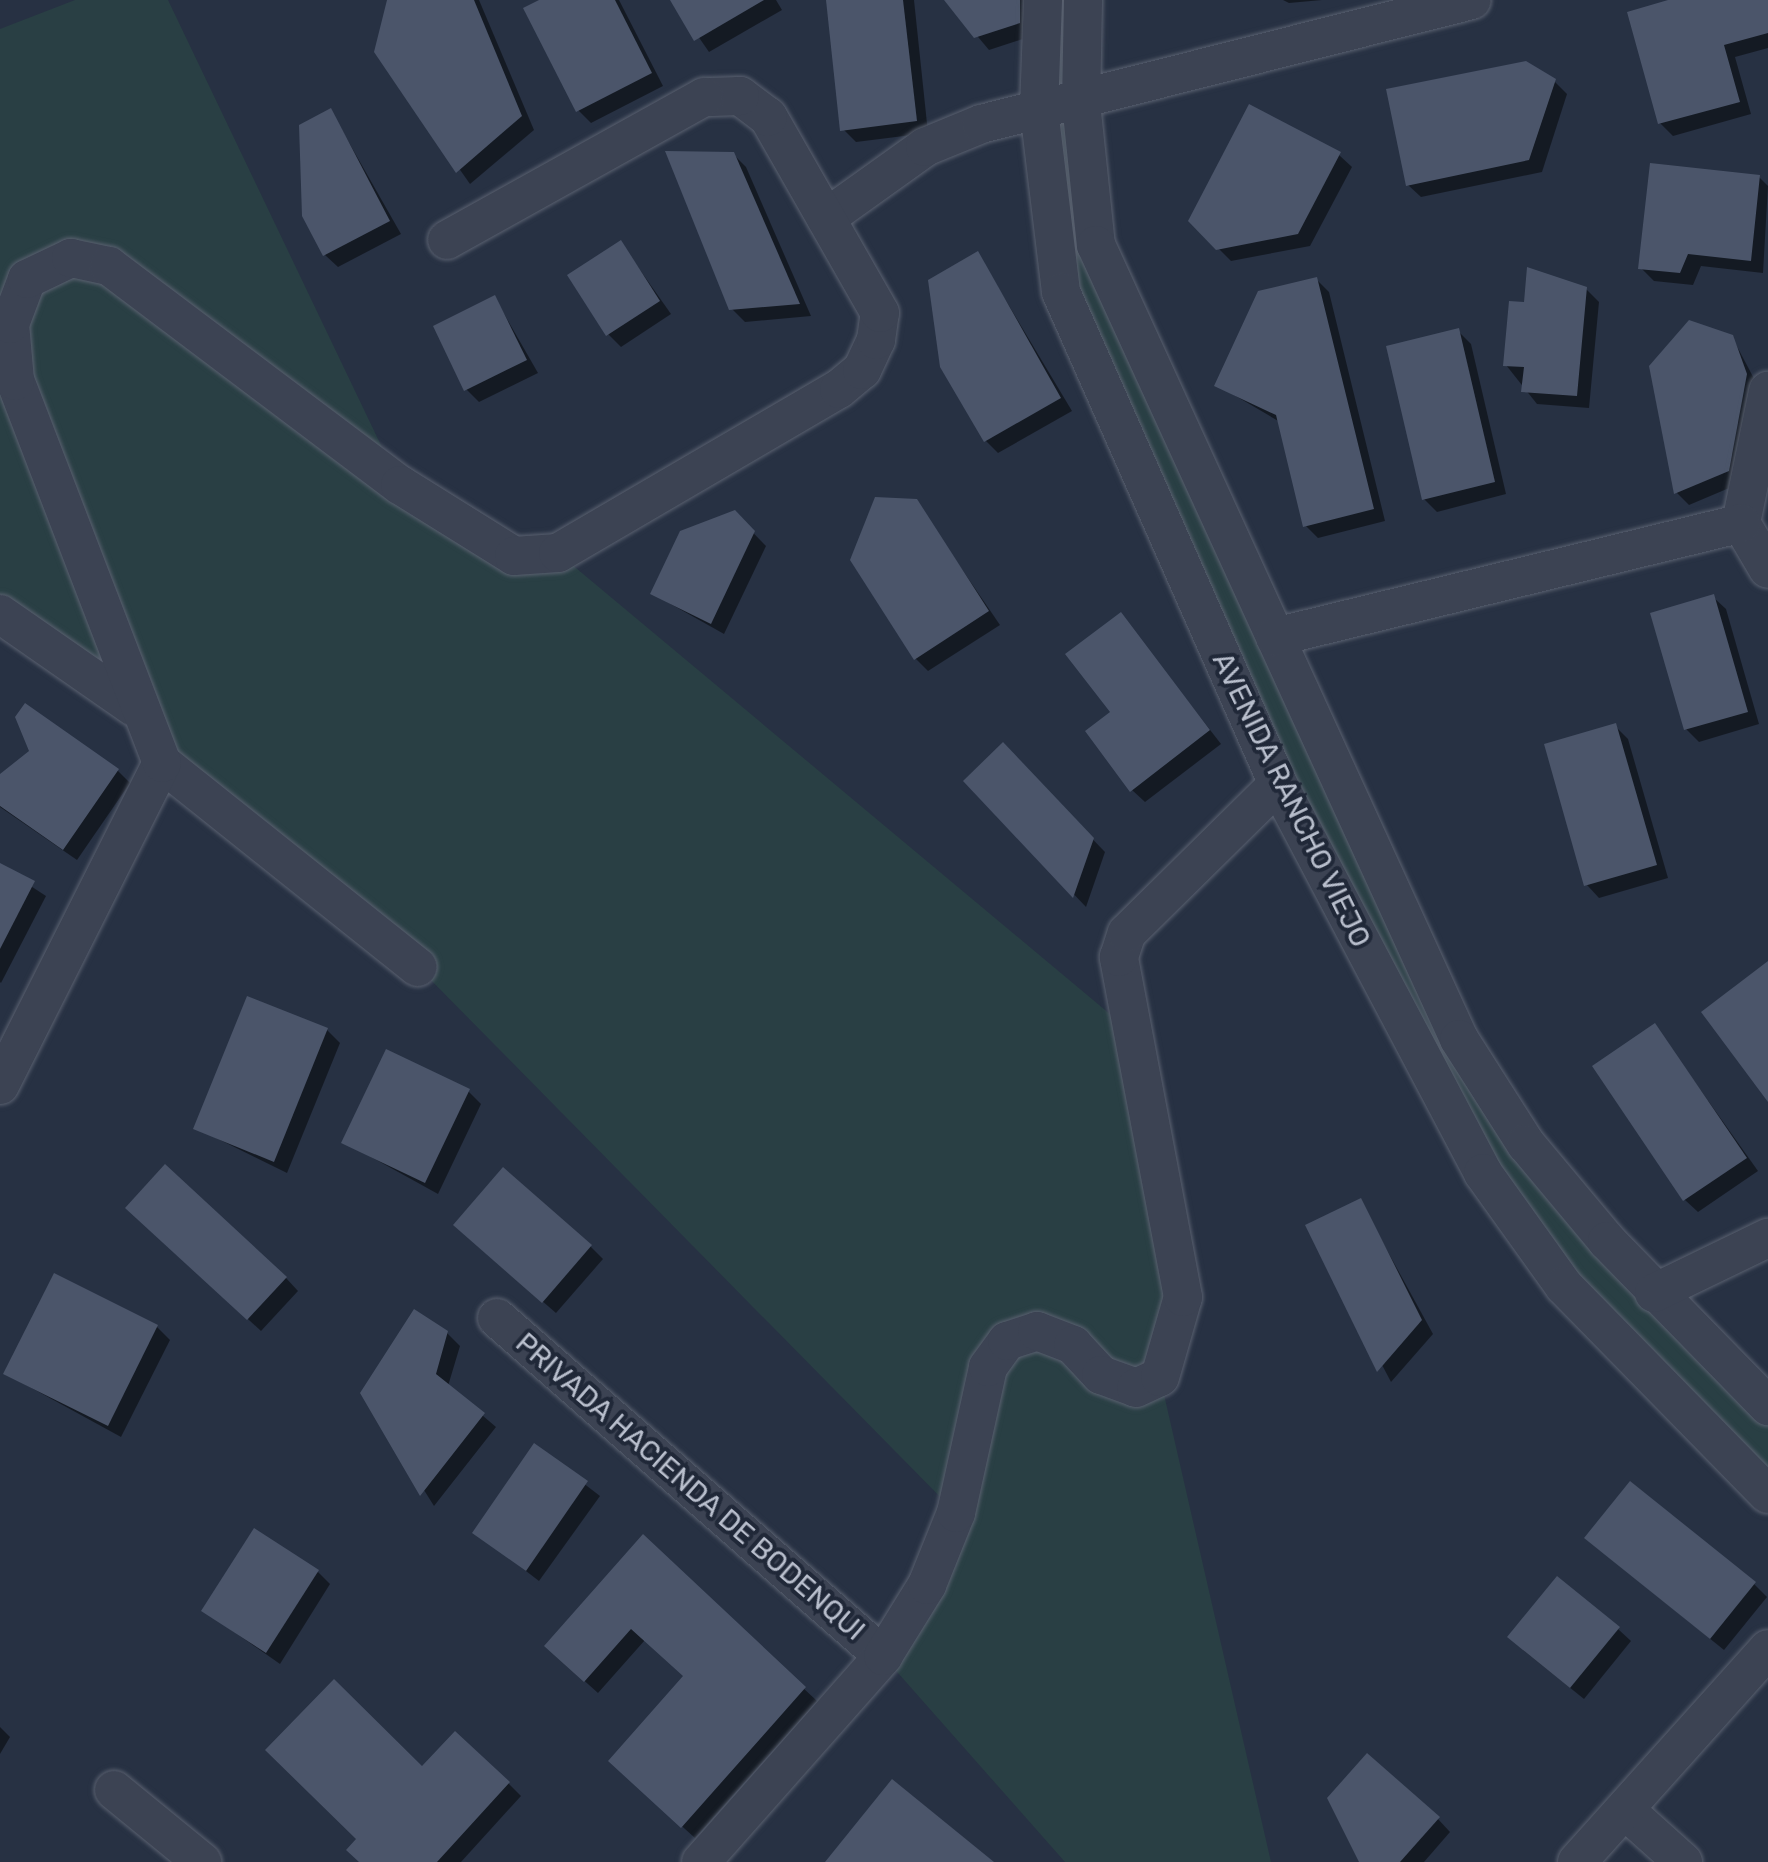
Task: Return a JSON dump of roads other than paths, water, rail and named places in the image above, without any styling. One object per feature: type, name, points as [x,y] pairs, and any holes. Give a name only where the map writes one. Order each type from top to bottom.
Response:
[{"type":"street","name":"AVENIDA RANCHO VIEJO","points":[[1043,0],[1040,110],[1062,292],[1278,784],[1483,1173],[1564,1286],[1768,1494]]},
{"type":"street","name":"AVENIDA RANCHO VIEJO","points":[[1083,0],[1081,103],[1096,245],[1366,839],[1476,1066],[1526,1144],[1654,1293],[1768,1406]]},
{"type":"street","points":[[826,218],[924,148],[1040,110],[1081,103],[1472,0]]},
{"type":"street","points":[[418,967],[162,762],[134,707],[15,381],[10,324],[27,279],[71,258],[110,266],[478,541],[528,555],[558,553],[862,370],[880,313],[768,117],[740,96],[704,97],[446,240]]},
{"type":"street","points":[[1768,391],[1741,523],[1768,568]]},
{"type":"street","points":[[1275,637],[1741,523]]},
{"type":"street","points":[[1199,607],[1249,580]]},
{"type":"street","points":[[0,614],[134,707]]},
{"type":"street","points":[[0,1085],[162,762]]},
{"type":"street","name":"PRIVADA HACIENDA DE BODENQUI","points":[[701,1862],[883,1656],[927,1585],[956,1513],[978,1397],[1006,1342],[1037,1331],[1136,1388],[1160,1377],[1183,1298],[1120,958],[1127,932],[1278,784]]},
{"type":"street","points":[[1319,864],[1366,839]]},
{"type":"street","points":[[1654,1293],[1768,1238]]},
{"type":"street","name":"PRIVADA HACIENDA DE BODENQUI","points":[[497,1318],[883,1656]]},
{"type":"street","points":[[1577,1862],[1768,1649]]},
{"type":"street","points":[[114,1790],[202,1862]]},
{"type":"street","points":[[1625,1810],[1683,1862]]}]
